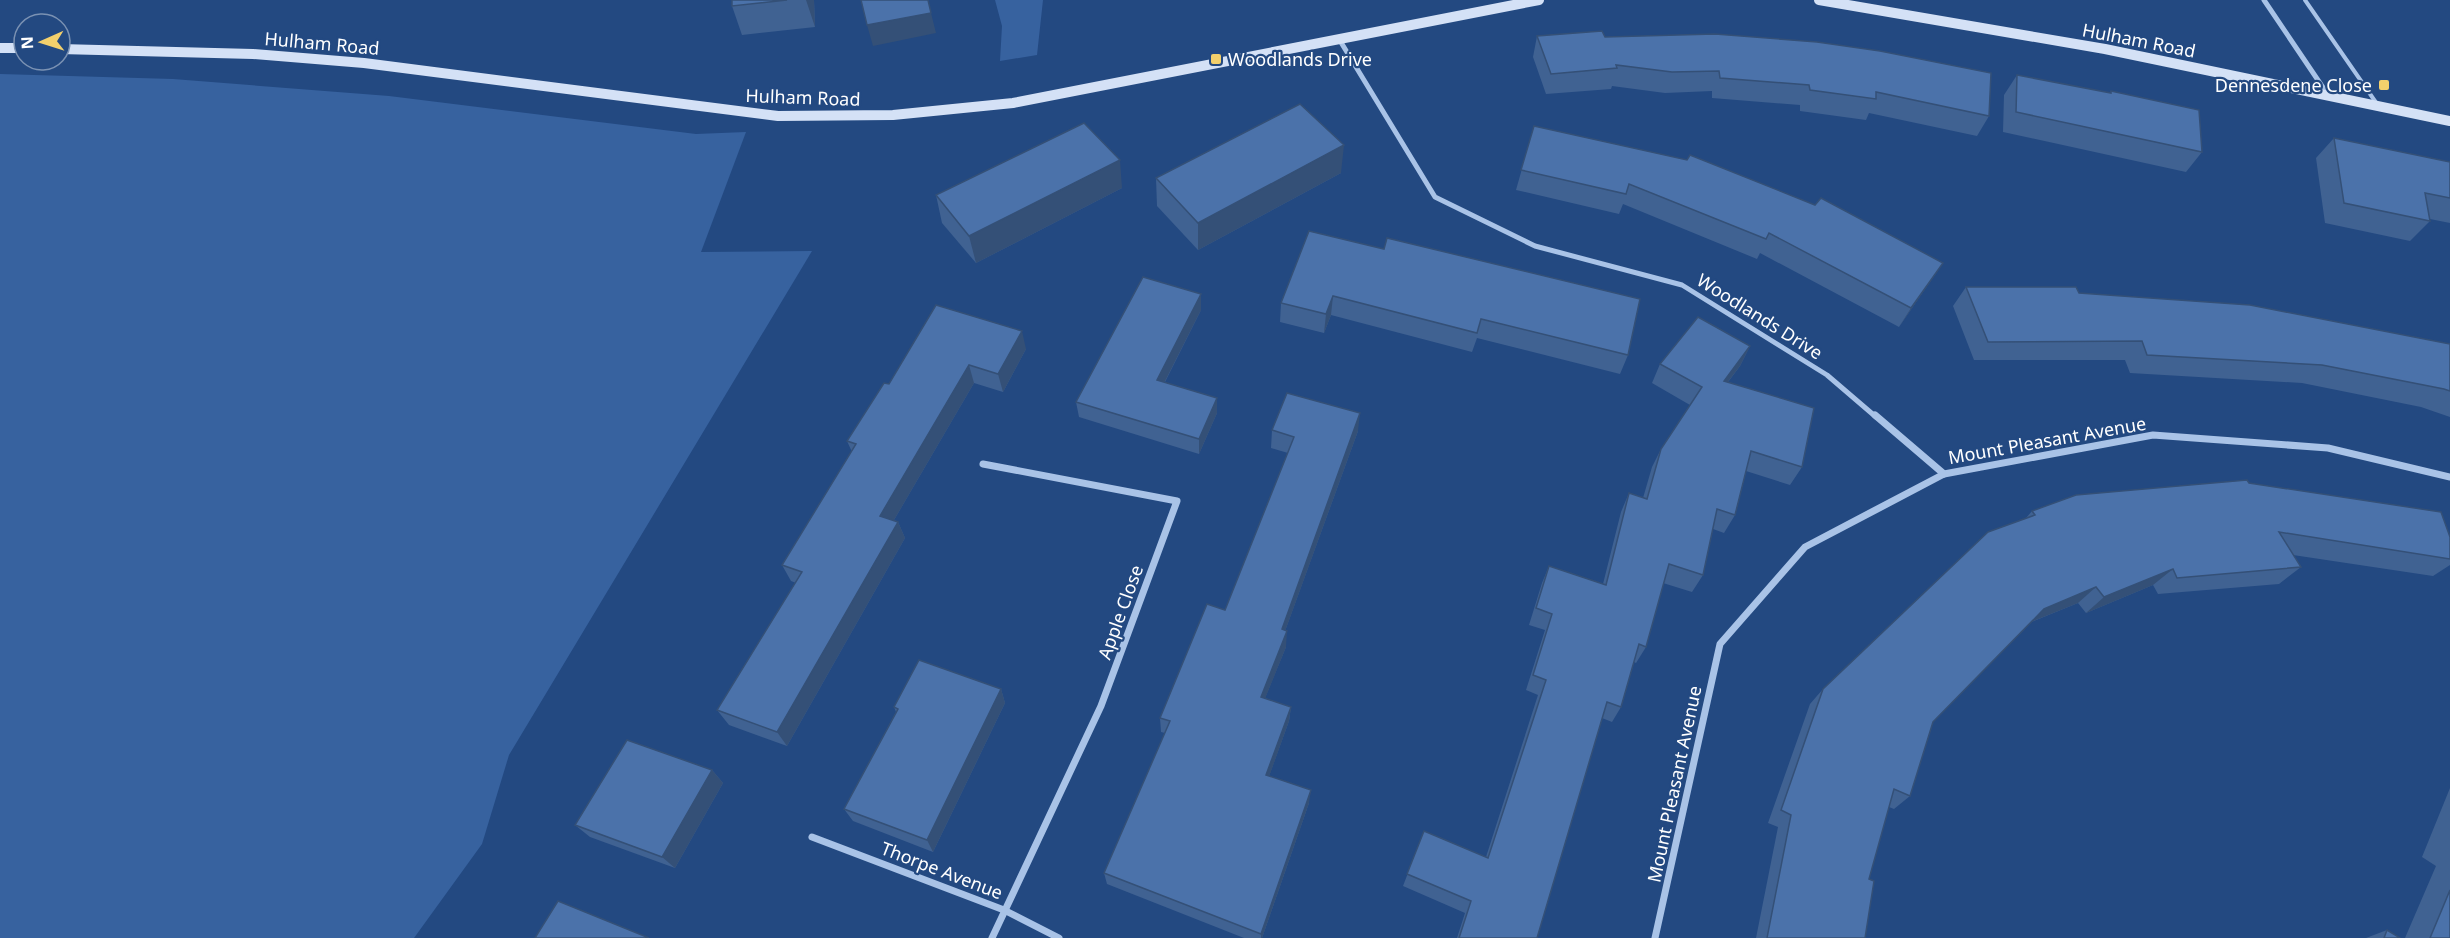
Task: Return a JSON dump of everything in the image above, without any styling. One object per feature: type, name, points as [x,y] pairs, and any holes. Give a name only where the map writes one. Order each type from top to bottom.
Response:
[{"type":"street","name":"Hulham Road","points":[[72,49],[253,54],[364,63],[778,116],[893,115],[1013,103],[1539,0]]},
{"type":"street","name":"Hulham Road","points":[[1819,0],[2105,49],[2450,121]]},
{"type":"street","points":[[2264,0],[2328,95]]},
{"type":"street","name":"Woodlands Drive","points":[[1339,39],[1435,197],[1535,246],[1682,285],[1827,375],[1944,474]]},
{"type":"street","name":"Mount Pleasant Avenue","points":[[1655,938],[1720,644],[1805,547],[1944,474],[2153,435],[2328,448],[2450,477]]},
{"type":"street","name":"Apple Close","points":[[983,464],[1177,501],[1101,706],[1004,910]]},
{"type":"street","name":"Thorpe Avenue","points":[[812,837],[1004,910],[1059,938]]},
{"type":"street","points":[[992,938],[1004,910]]},
{"type":"lane","points":[[2305,0],[2378,106]]},
{"type":"shaded area","points":[[995,0],[1043,0],[1037,55],[1000,61],[1002,26]]},
{"type":"shaded area","points":[[0,74],[173,79],[389,96],[696,134],[746,132],[701,252],[812,251],[509,755],[482,844],[414,938],[0,938]]},
{"type":"building","points":[[732,0],[787,0],[732,6]]},
{"type":"building","points":[[861,0],[928,0],[931,13],[867,25]]},
{"type":"building","points":[[1602,31],[1605,37],[1715,34],[1817,42],[1880,51],[1991,73],[1989,116],[1876,92],[1876,99],[1810,90],[1809,85],[1720,78],[1719,71],[1672,72],[1616,65],[1617,68],[1551,74],[1537,36]]},
{"type":"building","points":[[2017,75],[2111,93],[2111,91],[2199,110],[2202,152],[2016,112]]},
{"type":"building","points":[[1300,104],[1344,145],[1198,223],[1156,178]]},
{"type":"building","points":[[1084,123],[1120,160],[969,236],[936,195]]},
{"type":"building","points":[[1534,126],[1687,160],[1690,155],[1815,205],[1821,198],[1943,263],[1911,308],[1769,233],[1766,239],[1629,184],[1626,194],[1521,170]]},
{"type":"building","points":[[2334,138],[2450,162],[2450,198],[2425,193],[2430,221],[2344,203]]},
{"type":"building","points":[[1309,231],[1384,249],[1387,238],[1640,299],[1628,355],[1481,319],[1477,333],[1333,296],[1326,314],[1281,303]]},
{"type":"building","points":[[1143,277],[1201,294],[1157,380],[1217,398],[1199,439],[1076,402]]},
{"type":"building","points":[[1966,287],[2076,287],[2079,293],[2250,305],[2450,344],[2450,391],[2322,365],[2147,355],[2142,341],[1988,342]]},
{"type":"building","points":[[936,305],[1022,331],[998,374],[969,365],[880,516],[898,522],[777,732],[717,710],[802,572],[782,565],[856,444],[847,441],[884,383],[889,384]]},
{"type":"building","points":[[1698,317],[1750,346],[1724,381],[1814,408],[1802,467],[1751,451],[1735,515],[1717,509],[1703,575],[1669,564],[1646,647],[1639,644],[1621,707],[1607,702],[1537,938],[1459,938],[1471,901],[1407,874],[1424,831],[1488,858],[1546,680],[1533,675],[1552,614],[1536,608],[1549,566],[1606,585],[1629,493],[1647,499],[1661,449],[1702,387],[1660,364]]},
{"type":"building","points":[[1287,393],[1360,413],[1282,629],[1287,631],[1261,697],[1291,707],[1266,775],[1311,790],[1261,934],[1104,873],[1170,721],[1160,718],[1207,604],[1225,610],[1294,437],[1272,430]]},
{"type":"building","points":[[2247,480],[2249,483],[2441,512],[2450,537],[2450,559],[2279,532],[2301,567],[2177,578],[2173,569],[2104,597],[2096,587],[2044,609],[1933,722],[1910,796],[1894,789],[1869,879],[1874,881],[1865,938],[1767,938],[1791,815],[1781,810],[1823,689],[1988,532],[2035,515],[2032,511],[2076,495]]},
{"type":"building","points":[[919,660],[1001,689],[927,840],[844,809],[898,709],[894,707]]},
{"type":"building","points":[[627,740],[712,770],[662,857],[575,825]]},
{"type":"building","points":[[2450,890],[2450,938],[2430,938]]},
{"type":"building","points":[[558,901],[649,938],[535,938]]},
{"type":"building","points":[[2387,930],[2400,938],[2384,938]]},
{"type":"place","name":"Woodlands Drive","points":[[1216,59]]},
{"type":"place","name":"Dennesdene Close","points":[[2384,85]]}]
